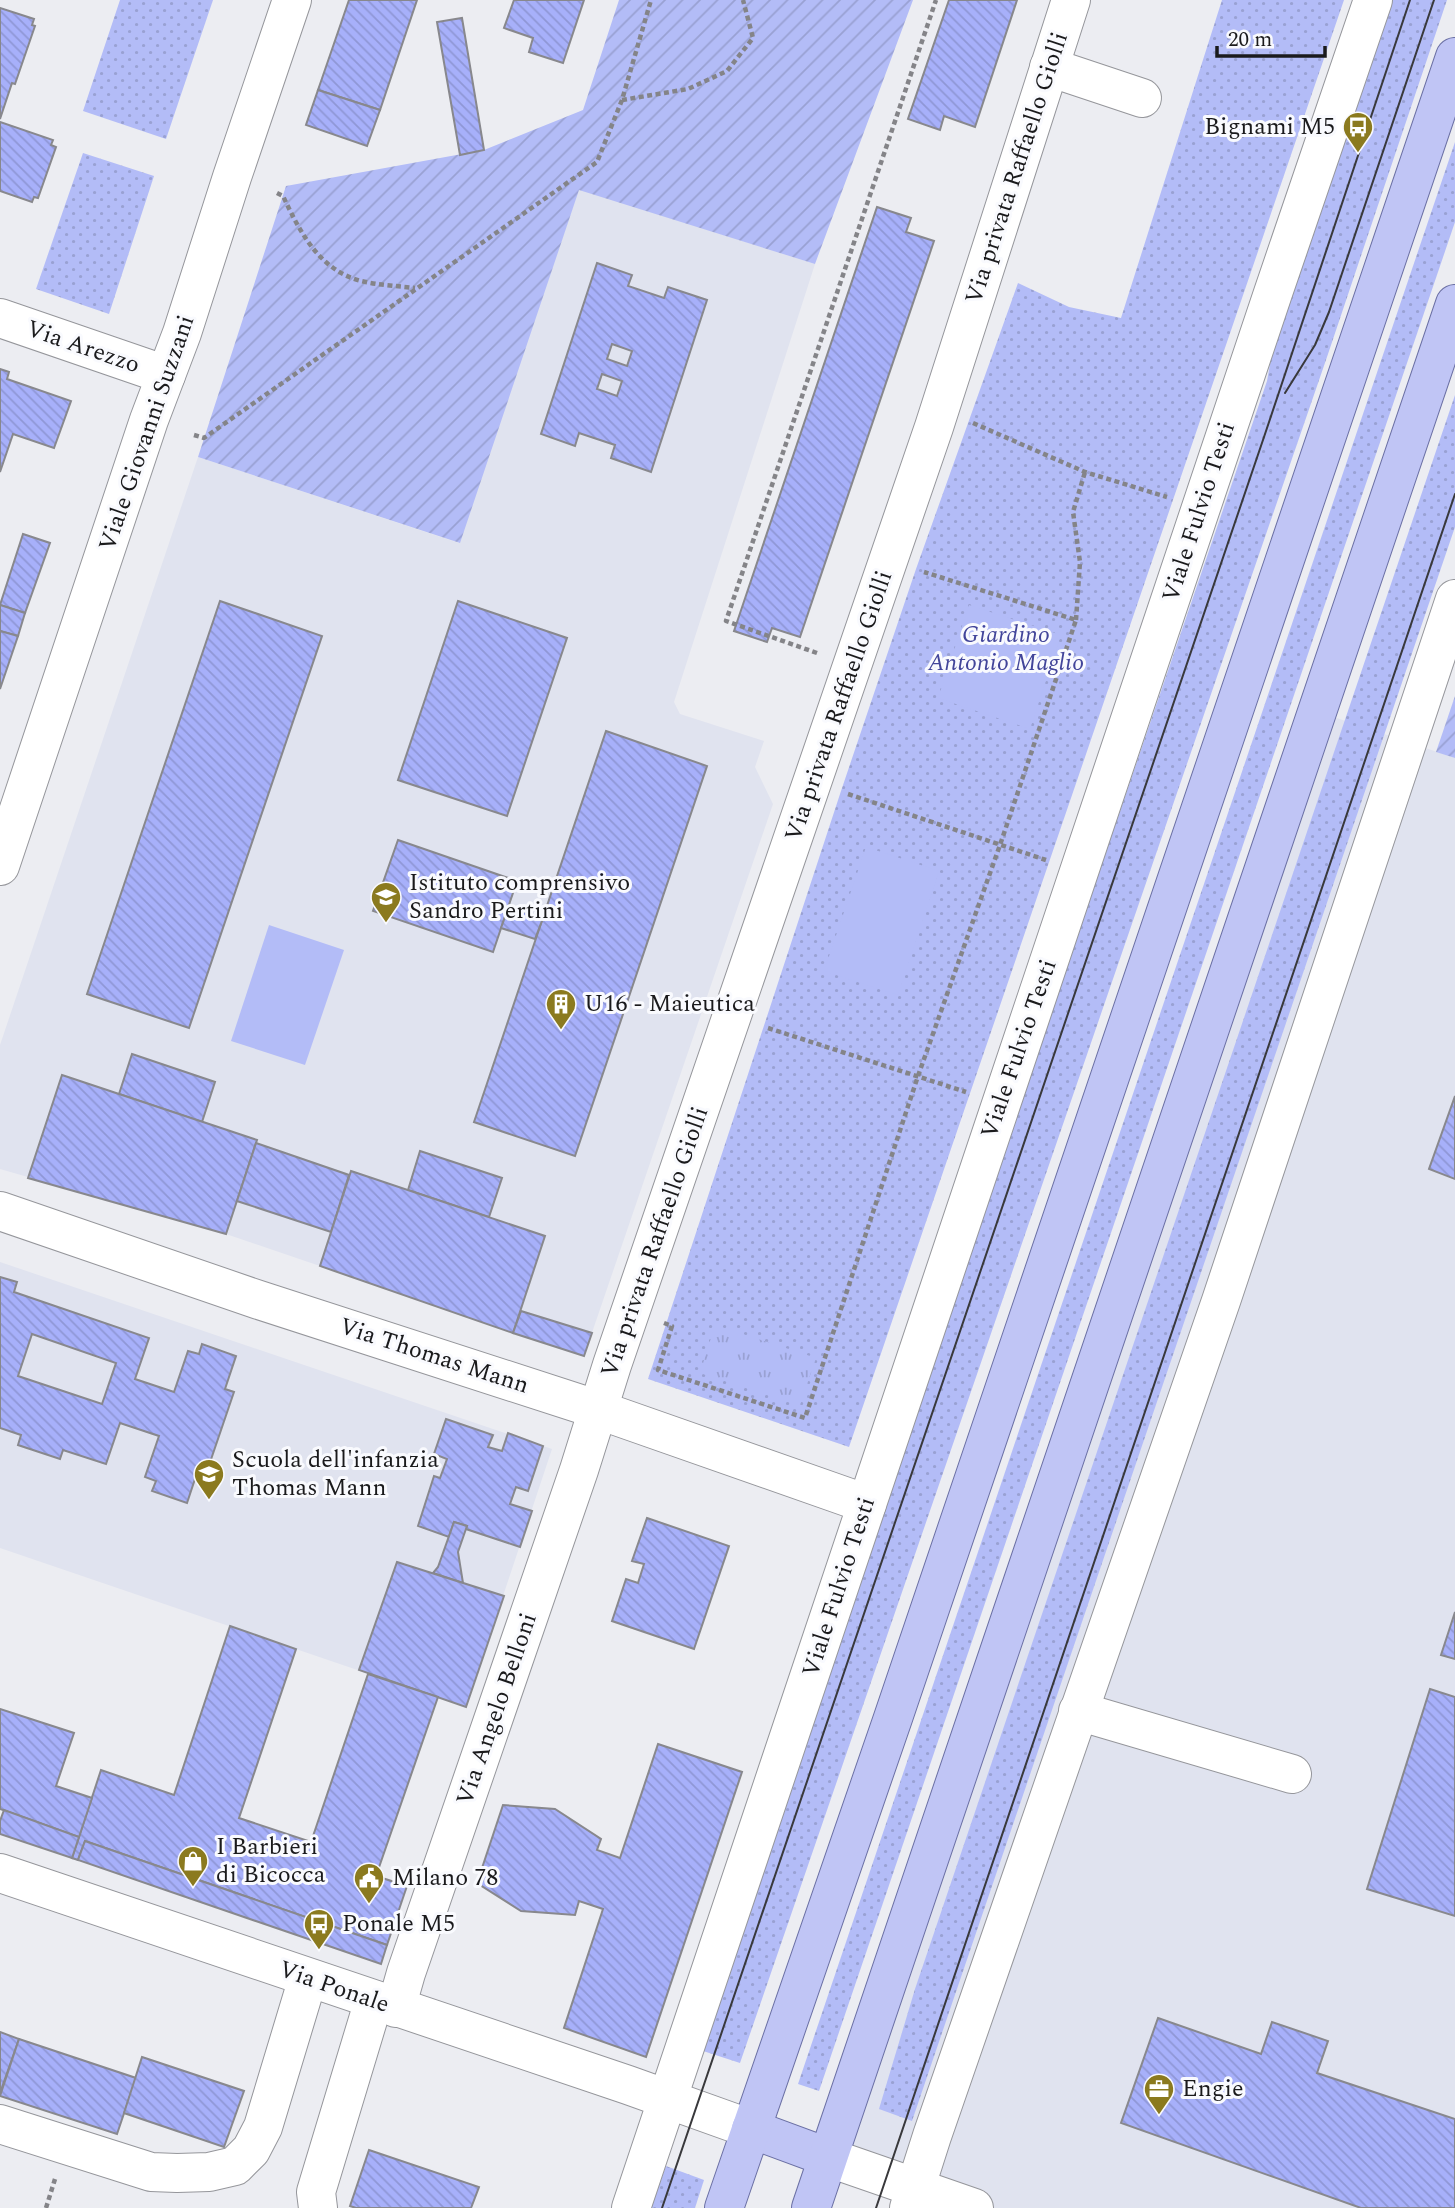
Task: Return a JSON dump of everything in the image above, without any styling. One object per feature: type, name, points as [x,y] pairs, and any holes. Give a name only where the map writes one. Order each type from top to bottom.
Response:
[{"type":"main road","points":[[724,2208],[893,1718],[1455,57]]},
{"type":"main road","points":[[811,2208],[1455,304]]},
{"type":"main road","points":[[751,2129],[827,2157]]},
{"type":"street","name":"Viale Giovanni Suzzani","points":[[0,866],[149,420],[182,333],[292,0]]},
{"type":"street","name":"Via privata Raffaello Giolli","points":[[599,1410],[612,1365],[934,427],[1072,0]]},
{"type":"street","name":"Viale Fulvio Testi","points":[[631,2208],[1373,0]]},
{"type":"street","points":[[1049,67],[1142,98]]},
{"type":"street","name":"Via Arezzo","points":[[0,318],[166,375]]},
{"type":"street","points":[[912,2198],[1225,1287],[1455,599]]},
{"type":"street","name":"Via Thomas Mann","points":[[0,1212],[259,1300],[599,1410],[867,1504]]},
{"type":"street","name":"Via Angelo Belloni","points":[[318,2208],[316,2192],[385,2004],[410,1960],[599,1410]]},
{"type":"street","points":[[1078,1711],[1292,1774]]},
{"type":"street","name":"Via Ponale","points":[[0,1873],[668,2099]]},
{"type":"street","points":[[0,2124],[151,2172],[209,2172],[235,2166],[251,2150],[262,2127],[308,1978]]},
{"type":"street","points":[[668,2099],[751,2129]]},
{"type":"street","points":[[827,2157],[912,2198],[974,2208]]},
{"type":"path","points":[[194,435],[204,438],[597,162],[622,100],[651,0]]},
{"type":"path","points":[[622,100],[688,89],[727,71],[753,38],[743,0]]},
{"type":"path","points":[[828,657],[726,621],[936,0]]},
{"type":"path","points":[[277,193],[283,196],[300,232],[327,264],[359,280],[416,288]]},
{"type":"path","points":[[965,419],[1084,472],[1174,499]]},
{"type":"path","points":[[658,1322],[672,1326],[658,1370],[805,1418],[918,1076],[1076,620],[1080,562],[1073,512],[1084,472]]},
{"type":"path","points":[[916,569],[1076,620]]},
{"type":"path","points":[[841,792],[1079,872]]},
{"type":"path","points":[[760,1025],[1001,1103]]},
{"type":"shaded area","name":"Istituto comprensivo Sandro Pertini","points":[[579,189],[815,264],[674,702],[680,714],[764,741],[755,767],[773,804],[584,1356],[226,1234],[0,1169],[0,1045],[198,457],[459,543]]},
{"type":"shaded area","points":[[1325,714],[1455,758],[1455,2208],[991,2208],[836,2151]]},
{"type":"shaded area","name":"Scuola dell'infanzia Thomas Mann","points":[[0,1262],[552,1449],[466,1707],[0,1548]]},
{"type":"green space","points":[[120,0],[213,0],[166,139],[83,111]]},
{"type":"green space","points":[[619,0],[913,0],[815,264],[579,190],[460,543],[198,457],[286,186],[484,150],[583,110]]},
{"type":"green space","name":"Giardino Antonio Maglio","points":[[1222,0],[1344,0],[849,1447],[648,1379],[841,791],[916,569],[1018,283],[1069,307],[1121,318]]},
{"type":"green space","points":[[1387,0],[1447,0],[1327,357],[740,2063],[697,2049],[1267,381],[1278,319]]},
{"type":"green space","points":[[1455,142],[1455,222],[819,2091],[798,2084]]},
{"type":"green space","points":[[83,153],[154,176],[109,314],[36,289]]},
{"type":"green space","points":[[1455,395],[1455,527],[912,2121],[879,2109],[915,1989]]},
{"type":"green space","points":[[969,605],[1061,635],[1030,729],[938,698]]},
{"type":"green space","points":[[1455,696],[1455,758],[1436,752]]},
{"type":"green space","points":[[866,847],[939,871],[898,995],[824,971]]},
{"type":"green space","points":[[269,925],[344,950],[305,1065],[231,1041]]},
{"type":"green space","points":[[715,1325],[816,1358],[800,1405],[700,1373]]},
{"type":"green space","points":[[666,2166],[704,2180],[695,2208],[651,2208]]},
{"type":"building","points":[[349,0],[417,0],[380,110],[318,90]]},
{"type":"building","points":[[514,0],[584,0],[563,63],[529,52],[533,38],[504,28]]},
{"type":"building","points":[[949,0],[1017,0],[975,127],[944,116],[940,130],[908,119]]},
{"type":"building","points":[[0,8],[34,19],[32,25],[35,26],[0,119]]},
{"type":"building","points":[[462,18],[484,150],[460,155],[437,22]]},
{"type":"building","points":[[318,90],[380,110],[367,146],[306,125]]},
{"type":"building","points":[[0,122],[53,140],[51,145],[56,147],[38,198],[34,197],[32,202],[0,191]]},
{"type":"building","points":[[877,207],[911,218],[906,232],[934,241],[800,637],[772,628],[767,642],[734,631]]},
{"type":"building","points":[[597,263],[632,275],[628,286],[664,298],[668,287],[707,300],[651,472],[611,458],[615,445],[579,433],[575,446],[541,434]],"holes":[[[612,344],[632,351],[627,366],[607,359]],[[602,374],[622,381],[617,396],[597,389]]]},
{"type":"building","points":[[0,369],[9,372],[7,379],[71,401],[54,448],[13,434],[0,472]]},
{"type":"building","points":[[23,534],[50,543],[25,613],[0,605]]},
{"type":"building","points":[[220,601],[322,636],[189,1028],[87,994]]},
{"type":"building","points":[[458,601],[567,638],[507,816],[398,780]]},
{"type":"building","points":[[0,605],[25,613],[18,636],[0,631]]},
{"type":"building","points":[[0,631],[18,636],[0,689]]},
{"type":"building","name":"U16 - Maieutica","points":[[606,731],[707,766],[575,1156],[474,1122]]},
{"type":"building","points":[[398,840],[517,881],[493,952],[373,911]]},
{"type":"building","points":[[509,906],[543,918],[535,939],[501,928]]},
{"type":"building","points":[[132,1054],[215,1082],[202,1122],[119,1094]]},
{"type":"building","points":[[62,1075],[257,1140],[226,1234],[28,1178]]},
{"type":"building","points":[[1455,1096],[1455,1179],[1429,1169]]},
{"type":"building","points":[[256,1143],[349,1175],[331,1232],[237,1201]]},
{"type":"building","points":[[420,1151],[502,1178],[489,1217],[408,1190]]},
{"type":"building","points":[[351,1171],[545,1236],[513,1333],[320,1266]]},
{"type":"building","points":[[0,1277],[17,1282],[14,1292],[149,1338],[135,1379],[174,1392],[188,1351],[199,1354],[202,1344],[236,1356],[225,1389],[234,1392],[206,1474],[198,1470],[187,1503],[152,1491],[156,1481],[145,1477],[159,1436],[120,1423],[106,1464],[63,1450],[60,1459],[18,1445],[21,1435],[0,1428]],"holes":[[[32,1334],[116,1363],[102,1404],[18,1376]]]},
{"type":"building","points":[[521,1311],[592,1333],[584,1356],[513,1333]]},
{"type":"building","points":[[446,1419],[493,1435],[488,1447],[502,1451],[508,1433],[543,1446],[528,1491],[516,1487],[510,1504],[532,1511],[520,1547],[466,1529],[467,1526],[454,1522],[449,1537],[418,1526],[434,1476],[440,1478],[447,1459],[434,1454]]},
{"type":"building","points":[[647,1518],[729,1546],[694,1649],[612,1621],[626,1579],[638,1583],[644,1564],[632,1561]]},
{"type":"building","points":[[454,1522],[467,1526],[458,1552],[463,1583],[433,1573],[438,1567]]},
{"type":"building","points":[[397,1562],[504,1596],[466,1707],[359,1670]]},
{"type":"building","points":[[1455,1612],[1455,1659],[1441,1655]]},
{"type":"building","points":[[230,1626],[296,1649],[239,1818],[311,1842],[368,1674],[438,1697],[376,1876],[407,1886],[387,1945],[85,1841],[78,1860],[72,1858],[101,1770],[174,1795]]},
{"type":"building","points":[[1430,1689],[1455,1697],[1455,1916],[1367,1889]]},
{"type":"building","points":[[0,1709],[74,1733],[56,1786],[92,1798],[79,1837],[0,1809]]},
{"type":"building","points":[[658,1744],[742,1772],[646,2057],[564,2028],[603,1909],[579,1901],[575,1915],[521,1911],[477,1883],[503,1805],[555,1809],[601,1839],[597,1850],[620,1858]]},
{"type":"building","points":[[4,1810],[79,1837],[72,1858],[0,1834],[0,1821]]},
{"type":"building","points":[[85,1841],[387,1945],[381,1964],[78,1860]]},
{"type":"building","points":[[1158,2018],[1261,2054],[1272,2022],[1328,2041],[1317,2073],[1455,2119],[1455,2208],[1361,2208],[1121,2123]]},
{"type":"building","points":[[0,2032],[19,2039],[0,2093]]},
{"type":"building","points":[[19,2039],[136,2078],[117,2134],[0,2096]]},
{"type":"building","points":[[142,2057],[244,2091],[224,2147],[124,2113]]},
{"type":"building","points":[[369,2150],[479,2187],[471,2208],[350,2206]]},
{"type":"tram line","points":[[662,2208],[1410,0]]},
{"type":"tram line","points":[[1285,393],[1315,345],[1329,312],[1434,0]]},
{"type":"tram line","points":[[876,2208],[1455,494]]},
{"type":"place","name":"Bignami M5","points":[[1358,154]]},
{"type":"place","name":"Istituto comprensivo Sandro Pertini","points":[[386,924]]},
{"type":"place","name":"U16 - Maieutica","points":[[561,1031]]},
{"type":"place","name":"Scuola dell'infanzia Thomas Mann","points":[[209,1501]]},
{"type":"place","name":"I Barbieri di Bicocca","points":[[193,1888]]},
{"type":"place","name":"Milano 78","points":[[369,1905]]},
{"type":"place","name":"Ponale M5","points":[[319,1951]]},
{"type":"place","name":"Engie","points":[[1159,2116]]}]
